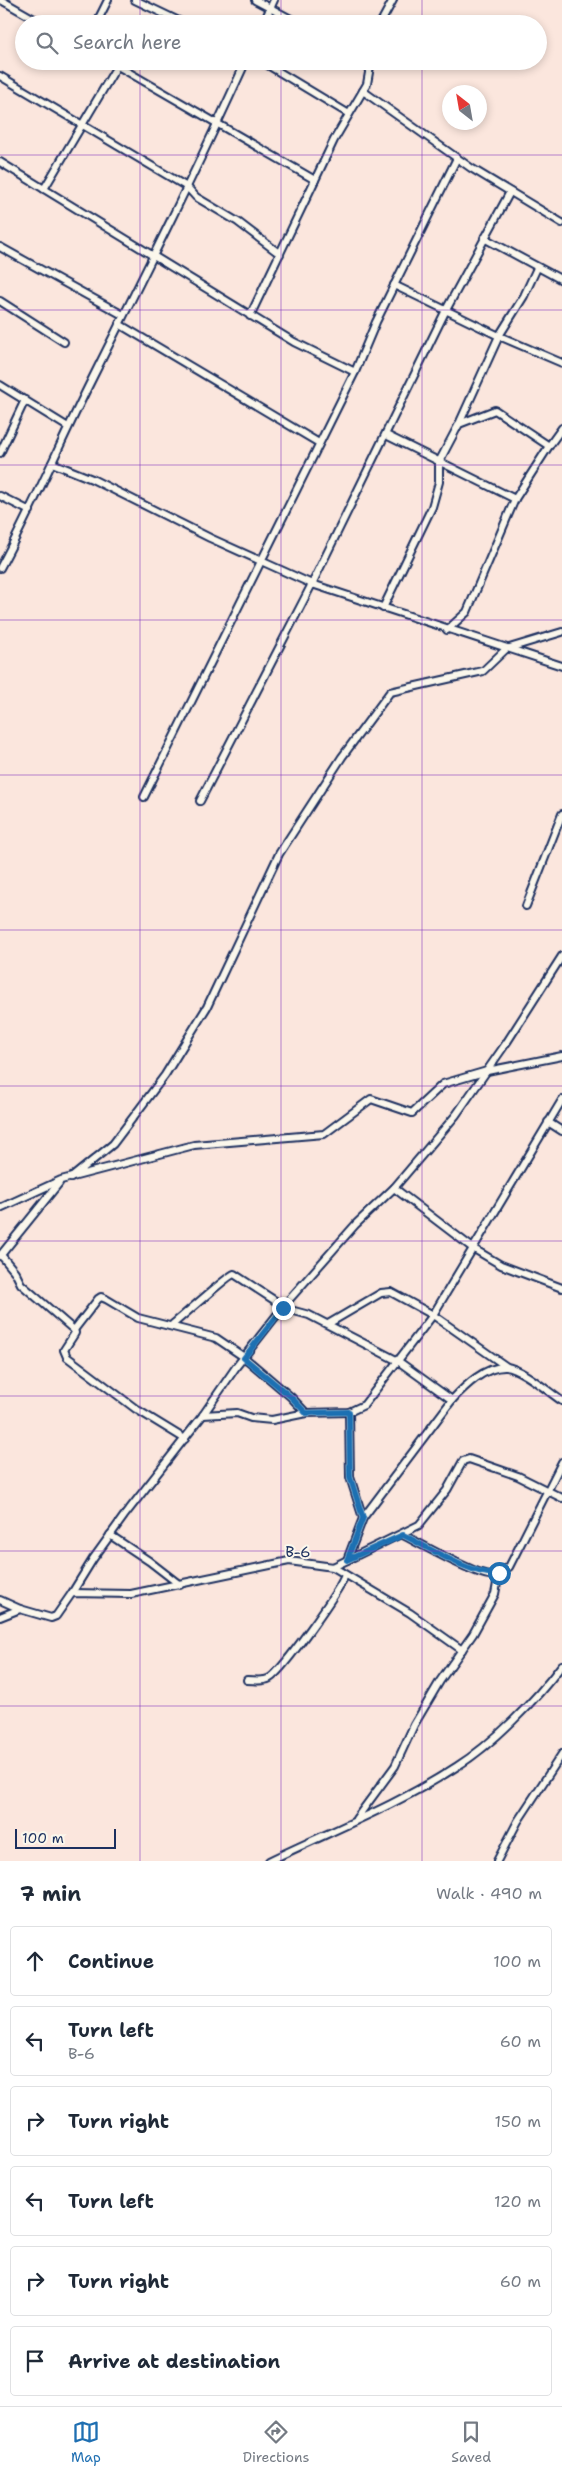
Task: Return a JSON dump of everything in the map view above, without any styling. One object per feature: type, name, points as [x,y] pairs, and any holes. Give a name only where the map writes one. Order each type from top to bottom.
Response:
[{"type":"street","points":[[1,0],[27,15]]},
{"type":"street","points":[[100,15],[108,0]]},
{"type":"street","points":[[135,0],[166,15]]},
{"type":"street","points":[[254,0],[284,15]]},
{"type":"street","points":[[268,15],[274,0]]},
{"type":"street","points":[[384,15],[392,0]]},
{"type":"street","points":[[44,189],[115,70]]},
{"type":"street","points":[[124,70],[314,180]]},
{"type":"street","points":[[0,568],[30,511],[68,427],[119,324],[154,257],[218,125],[242,70]]},
{"type":"street","points":[[276,70],[350,114]]},
{"type":"street","points":[[250,316],[314,180],[363,91],[370,70]]},
{"type":"street","points":[[0,76],[80,126],[188,187],[196,197],[238,222],[280,254]]},
{"type":"street","points":[[363,91],[457,158],[562,223]]},
{"type":"street","points":[[144,797],[355,372],[394,285],[457,158]]},
{"type":"street","points":[[0,162],[250,316],[294,342],[355,372]]},
{"type":"street","points":[[200,801],[312,584],[446,310],[510,192]]},
{"type":"street","points":[[484,238],[562,280]]},
{"type":"street","points":[[0,248],[124,315]]},
{"type":"street","points":[[383,608],[432,507],[439,482],[439,462],[459,424],[499,336],[524,296],[537,268]]},
{"type":"street","points":[[394,285],[499,336],[561,361]]},
{"type":"street","points":[[0,301],[64,342]]},
{"type":"street","points":[[119,324],[319,443]]},
{"type":"street","points":[[0,385],[68,427]]},
{"type":"street","points":[[0,453],[25,400]]},
{"type":"street","points":[[459,424],[495,410],[549,446]]},
{"type":"street","points":[[447,630],[467,612],[515,499],[562,428]]},
{"type":"street","points":[[386,436],[515,499]]},
{"type":"street","points":[[52,463],[92,479],[261,562],[312,584],[349,594],[447,630],[562,666]]},
{"type":"street","points":[[0,496],[30,511]]},
{"type":"street","points":[[71,1178],[113,1144],[165,1075],[207,1007],[279,854],[342,757],[390,692],[483,671],[506,649],[562,632]]},
{"type":"street","points":[[526,906],[562,814]]},
{"type":"street","points":[[0,1600],[20,1609],[51,1618],[56,1616],[110,1535],[283,1308],[356,1224],[394,1188],[456,1115],[562,956]]},
{"type":"street","points":[[0,1208],[61,1180],[194,1145],[324,1134],[371,1099],[412,1113],[443,1084],[487,1071],[562,1056]]},
{"type":"street","points":[[203,1415],[237,1413],[251,1418],[272,1420],[306,1413],[349,1412],[364,1405],[433,1315],[562,1100]]},
{"type":"street","points":[[548,1122],[562,1131]]},
{"type":"street","points":[[61,1180],[0,1256],[15,1272],[21,1284],[76,1333],[64,1350],[66,1357],[136,1409],[185,1439]]},
{"type":"street","points":[[394,1188],[474,1249],[501,1265],[562,1288]]},
{"type":"street","points":[[172,1325],[208,1296],[231,1274],[274,1300],[283,1308],[309,1314],[398,1361],[452,1400]]},
{"type":"street","points":[[328,1324],[381,1293],[388,1292],[433,1315],[507,1367],[521,1373],[562,1401]]},
{"type":"street","points":[[74,1330],[101,1297],[138,1318],[172,1325],[216,1338],[244,1358],[291,1397],[306,1413]]},
{"type":"street","points":[[347,1560],[363,1518],[452,1400],[469,1382],[492,1370],[507,1367]]},
{"type":"street","points":[[349,1412],[350,1477],[363,1518]]},
{"type":"street","points":[[332,1567],[403,1535],[419,1525],[447,1490],[463,1461],[466,1459],[518,1476],[562,1498]]},
{"type":"street","points":[[403,1535],[455,1561],[490,1575],[499,1573],[508,1567],[562,1462]]},
{"type":"street","points":[[110,1535],[149,1560],[180,1585]]},
{"type":"street","name":"B-6","points":[[72,1593],[131,1594],[289,1562],[332,1567]]},
{"type":"street","points":[[332,1567],[410,1613],[462,1650]]},
{"type":"street","points":[[355,1820],[395,1766],[414,1725],[440,1681],[473,1634],[494,1594],[499,1573]]},
{"type":"street","points":[[247,1680],[270,1678],[283,1667],[318,1616],[330,1604],[345,1575]]},
{"type":"street","points":[[0,1617],[20,1609]]},
{"type":"street","points":[[269,1861],[355,1820],[456,1767],[512,1719],[545,1687],[562,1665]]},
{"type":"street","points":[[496,1861],[518,1821],[562,1754]]},
{"type":"route","points":[[283,1308],[244,1358],[291,1397],[306,1413],[349,1412],[350,1477],[363,1518],[347,1560],[403,1535],[455,1561],[490,1575],[499,1573]]}]
